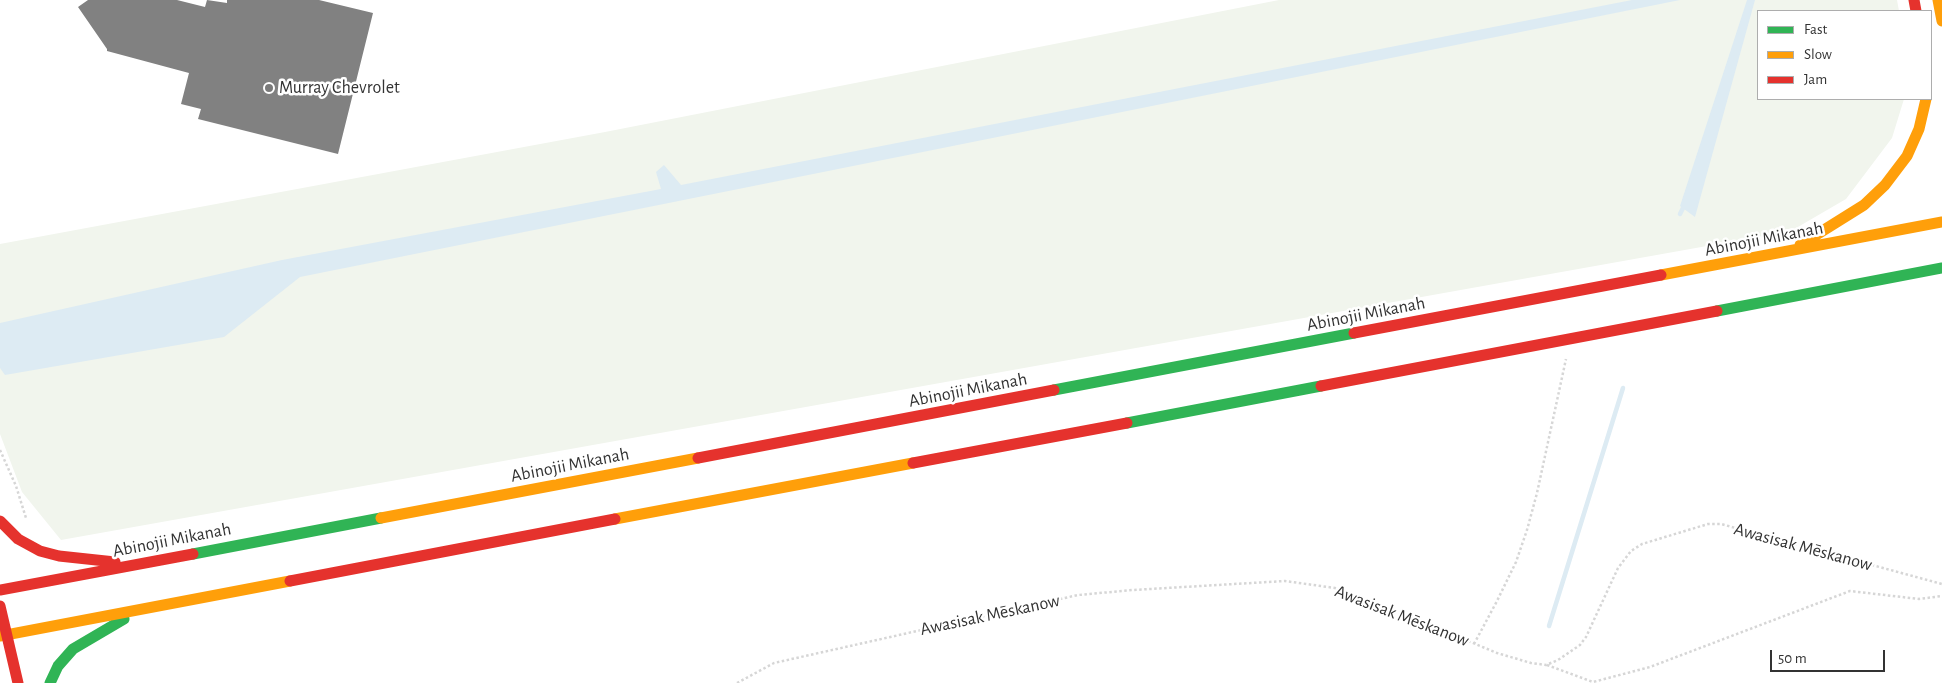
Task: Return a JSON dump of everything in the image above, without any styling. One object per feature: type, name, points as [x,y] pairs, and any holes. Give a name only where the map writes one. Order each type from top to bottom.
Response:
[{"type":"main road","points":[[1938,0],[1942,21]]},
{"type":"main road","points":[[1790,252],[1864,205],[1885,185],[1907,156],[1918,129],[1926,100]]},
{"type":"main road","name":"Abinojii Mikanah","points":[[0,590],[1942,222]]},
{"type":"main road","points":[[3,635],[1942,268]]},
{"type":"main road","points":[[0,521],[24,543],[48,554],[136,565]]},
{"type":"main road","points":[[0,606],[3,635],[18,683]]},
{"type":"main road","points":[[50,683],[58,666],[73,649],[88,638],[142,608]]},
{"type":"path","points":[[1474,644],[1516,562],[1537,492],[1571,338]]},
{"type":"path","points":[[0,450],[16,486],[27,524]]},
{"type":"path","name":"Awasisak Mēskanow","points":[[737,683],[740,679],[774,662],[1078,595],[1285,581],[1335,588],[1517,660],[1546,665],[1558,660],[1580,645],[1595,619],[1618,568],[1631,551],[1642,544],[1708,524],[1721,524],[1942,584]]},
{"type":"path","points":[[1546,665],[1593,682],[1650,667],[1850,591],[1919,598],[1942,596]]},
{"type":"shaded area","points":[[1279,0],[1897,0],[1899,10],[1757,10],[1757,100],[1904,100],[1892,138],[1846,199],[1791,231],[61,540],[22,492],[0,434],[0,244],[605,132]]},
{"type":"shaded area","points":[[1632,0],[1680,0],[300,277],[224,337],[5,375],[0,368],[0,323],[282,260],[661,189],[656,172],[664,165],[681,185]]},
{"type":"shaded area","points":[[1747,0],[1755,0],[1695,217],[1680,206]]},
{"type":"building","name":"Murray Chevrolet","points":[[88,0],[177,0],[205,7],[207,0],[227,3],[227,0],[319,0],[373,13],[338,154],[198,119],[201,109],[181,104],[189,73],[107,51],[78,7]]},
{"type":"waterway","points":[[1680,214],[1683,208]]},
{"type":"waterway","points":[[1549,626],[1623,388]]},
{"type":"traffic: fast","points":[[1717,311],[1942,268]]},
{"type":"traffic: fast","points":[[1054,390],[1354,333]]},
{"type":"traffic: fast","points":[[1127,423],[1321,386]]},
{"type":"traffic: fast","points":[[193,554],[381,518]]},
{"type":"traffic: fast","points":[[50,683],[58,666],[73,649],[124,619]]},
{"type":"traffic: slow","points":[[1938,0],[1942,21]]},
{"type":"traffic: slow","points":[[1800,245],[1864,205],[1885,185],[1907,156],[1919,129],[1926,100]]},
{"type":"traffic: slow","points":[[1661,275],[1942,222]]},
{"type":"traffic: slow","points":[[381,518],[698,458]]},
{"type":"traffic: slow","points":[[615,519],[913,463]]},
{"type":"traffic: slow","points":[[0,636],[290,581]]},
{"type":"traffic: jam","points":[[1914,0],[1916,10]]},
{"type":"traffic: jam","points":[[1354,333],[1661,275]]},
{"type":"traffic: jam","points":[[1321,386],[1717,311]]},
{"type":"traffic: jam","points":[[698,458],[1054,390]]},
{"type":"traffic: jam","points":[[913,463],[1127,423]]},
{"type":"traffic: jam","points":[[290,581],[615,519]]},
{"type":"traffic: jam","points":[[0,521],[18,539],[40,551],[59,556],[115,562]]},
{"type":"traffic: jam","points":[[0,590],[193,554]]},
{"type":"traffic: jam","points":[[0,606],[18,683]]},
{"type":"place","name":"Murray Chevrolet","points":[[269,88]]}]
